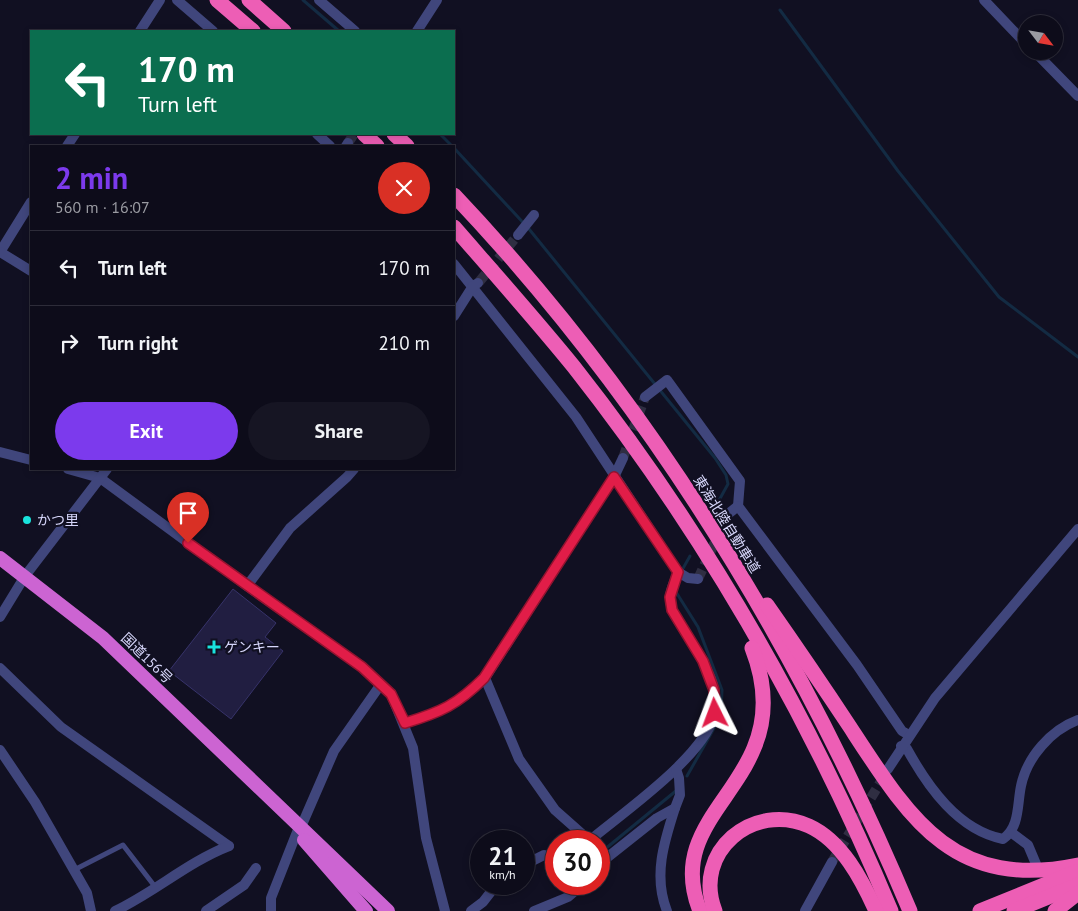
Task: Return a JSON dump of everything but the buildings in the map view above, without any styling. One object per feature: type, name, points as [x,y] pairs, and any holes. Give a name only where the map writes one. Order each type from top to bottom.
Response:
[{"type":"highway","points":[[217,0],[252,30]]},
{"type":"highway","points":[[248,0],[283,30]]},
{"type":"highway","points":[[365,135],[376,145]]},
{"type":"highway","points":[[395,135],[406,145]]},
{"type":"highway","name":"東海北陸自動車道","points":[[455,196],[534,285],[589,352],[700,507],[823,723],[878,836],[910,911]]},
{"type":"highway","points":[[455,228],[574,367],[748,637],[759,664],[764,688],[764,708],[754,748],[744,768],[712,814],[694,858],[692,881],[700,911]]},
{"type":"highway","points":[[628,453],[686,522],[734,600],[804,725],[864,846],[891,911]]},
{"type":"highway","points":[[700,507],[817,676],[891,789],[924,829],[960,855],[999,868],[1044,870],[1078,865]]},
{"type":"highway","name":"国道156号","points":[[0,558],[26,576],[103,638],[299,829],[388,911]]},
{"type":"highway","points":[[715,911],[709,887],[712,870],[718,855],[729,839],[743,828],[758,822],[777,819],[794,821],[810,826],[825,836],[851,865],[876,911]]},
{"type":"highway","name":"国道156号","points":[[299,829],[366,911]]},
{"type":"highway","points":[[980,911],[1078,871]]},
{"type":"highway","points":[[1014,911],[1078,885]]},
{"type":"highway","points":[[1055,911],[1078,893]]},
{"type":"street","points":[[141,30],[160,0]]},
{"type":"street","points":[[177,0],[212,30]]},
{"type":"street","points":[[320,0],[354,30]]},
{"type":"street","points":[[418,30],[437,0]]},
{"type":"street","points":[[984,0],[1018,36]]},
{"type":"street","points":[[1043,60],[1078,96]]},
{"type":"street","points":[[318,135],[329,145]]},
{"type":"street","points":[[30,204],[0,252],[30,270]]},
{"type":"street","points":[[520,233],[532,218]]},
{"type":"street","points":[[455,265],[476,284],[576,417],[614,477],[681,574],[698,578]]},
{"type":"street","points":[[455,315],[476,284]]},
{"type":"street","points":[[648,395],[667,380],[740,481],[738,506],[857,665],[902,731],[909,735]]},
{"type":"street","points":[[0,452],[30,460]]},
{"type":"street","points":[[405,723],[441,712],[466,697],[484,678],[628,453]]},
{"type":"street","points":[[72,470],[100,478],[247,586],[362,667],[391,694],[405,723],[413,748],[426,838],[445,911]]},
{"type":"street","points":[[0,617],[26,576],[105,470]]},
{"type":"street","points":[[247,586],[290,528],[353,470]]},
{"type":"street","points":[[728,514],[738,506]]},
{"type":"street","points":[[888,769],[901,746],[935,698],[1078,529]]},
{"type":"street","points":[[602,830],[676,769],[703,737],[715,713],[714,690],[703,661],[672,610],[670,597],[681,574]]},
{"type":"street","points":[[0,668],[61,727],[229,846],[205,856],[157,888],[115,911]]},
{"type":"street","points":[[484,678],[519,758],[555,810],[577,830]]},
{"type":"street","points":[[271,911],[271,898],[334,751],[381,684]]},
{"type":"street","points":[[901,746],[907,749],[938,796],[960,819],[990,837],[1003,839],[1012,833],[1017,817],[1022,784],[1029,766],[1046,740],[1062,726],[1078,720]]},
{"type":"street","points":[[0,750],[36,802],[87,893],[91,911]]},
{"type":"street","points":[[667,911],[660,881],[662,848],[680,795],[679,778],[676,769]]},
{"type":"street","points":[[610,855],[657,818],[675,808]]},
{"type":"street","points":[[1012,833],[1028,845],[1036,864]]},
{"type":"street","points":[[805,911],[832,862]]},
{"type":"street","points":[[206,911],[244,885],[256,868]]},
{"type":"street","points":[[471,911],[484,902],[489,895]]},
{"type":"street","points":[[534,911],[569,895]]},
{"type":"lane","points":[[74,870],[123,844],[157,888]]},
{"type":"waterway","points":[[303,0],[338,30]]},
{"type":"waterway","points":[[780,10],[898,171],[999,297],[1078,357]]},
{"type":"waterway","points":[[441,135],[451,145]]},
{"type":"waterway","points":[[455,149],[529,229],[715,458],[726,475],[728,484],[717,504]]},
{"type":"waterway","points":[[681,572],[690,556]]},
{"type":"waterway","points":[[677,587],[676,592],[698,627],[722,690],[721,716],[687,776]]},
{"type":"waterway","points":[[610,845],[677,790]]},
{"type":"tunnel","points":[[348,143],[353,135]]},
{"type":"tunnel","points":[[479,282],[518,235]]},
{"type":"tunnel","points":[[623,458],[645,397]]},
{"type":"tunnel","points":[[698,579],[728,514]]},
{"type":"tunnel","points":[[832,862],[886,773]]},
{"type":"place","name":"かつ里","points":[[27,520]]},
{"type":"place","name":"ゲンキー","points":[[214,647]]},
{"type":"route","points":[[188,543],[362,667],[391,694],[405,723],[441,712],[466,697],[484,678],[614,477],[678,572],[670,597],[672,610],[703,661],[714,690],[715,713]]}]
